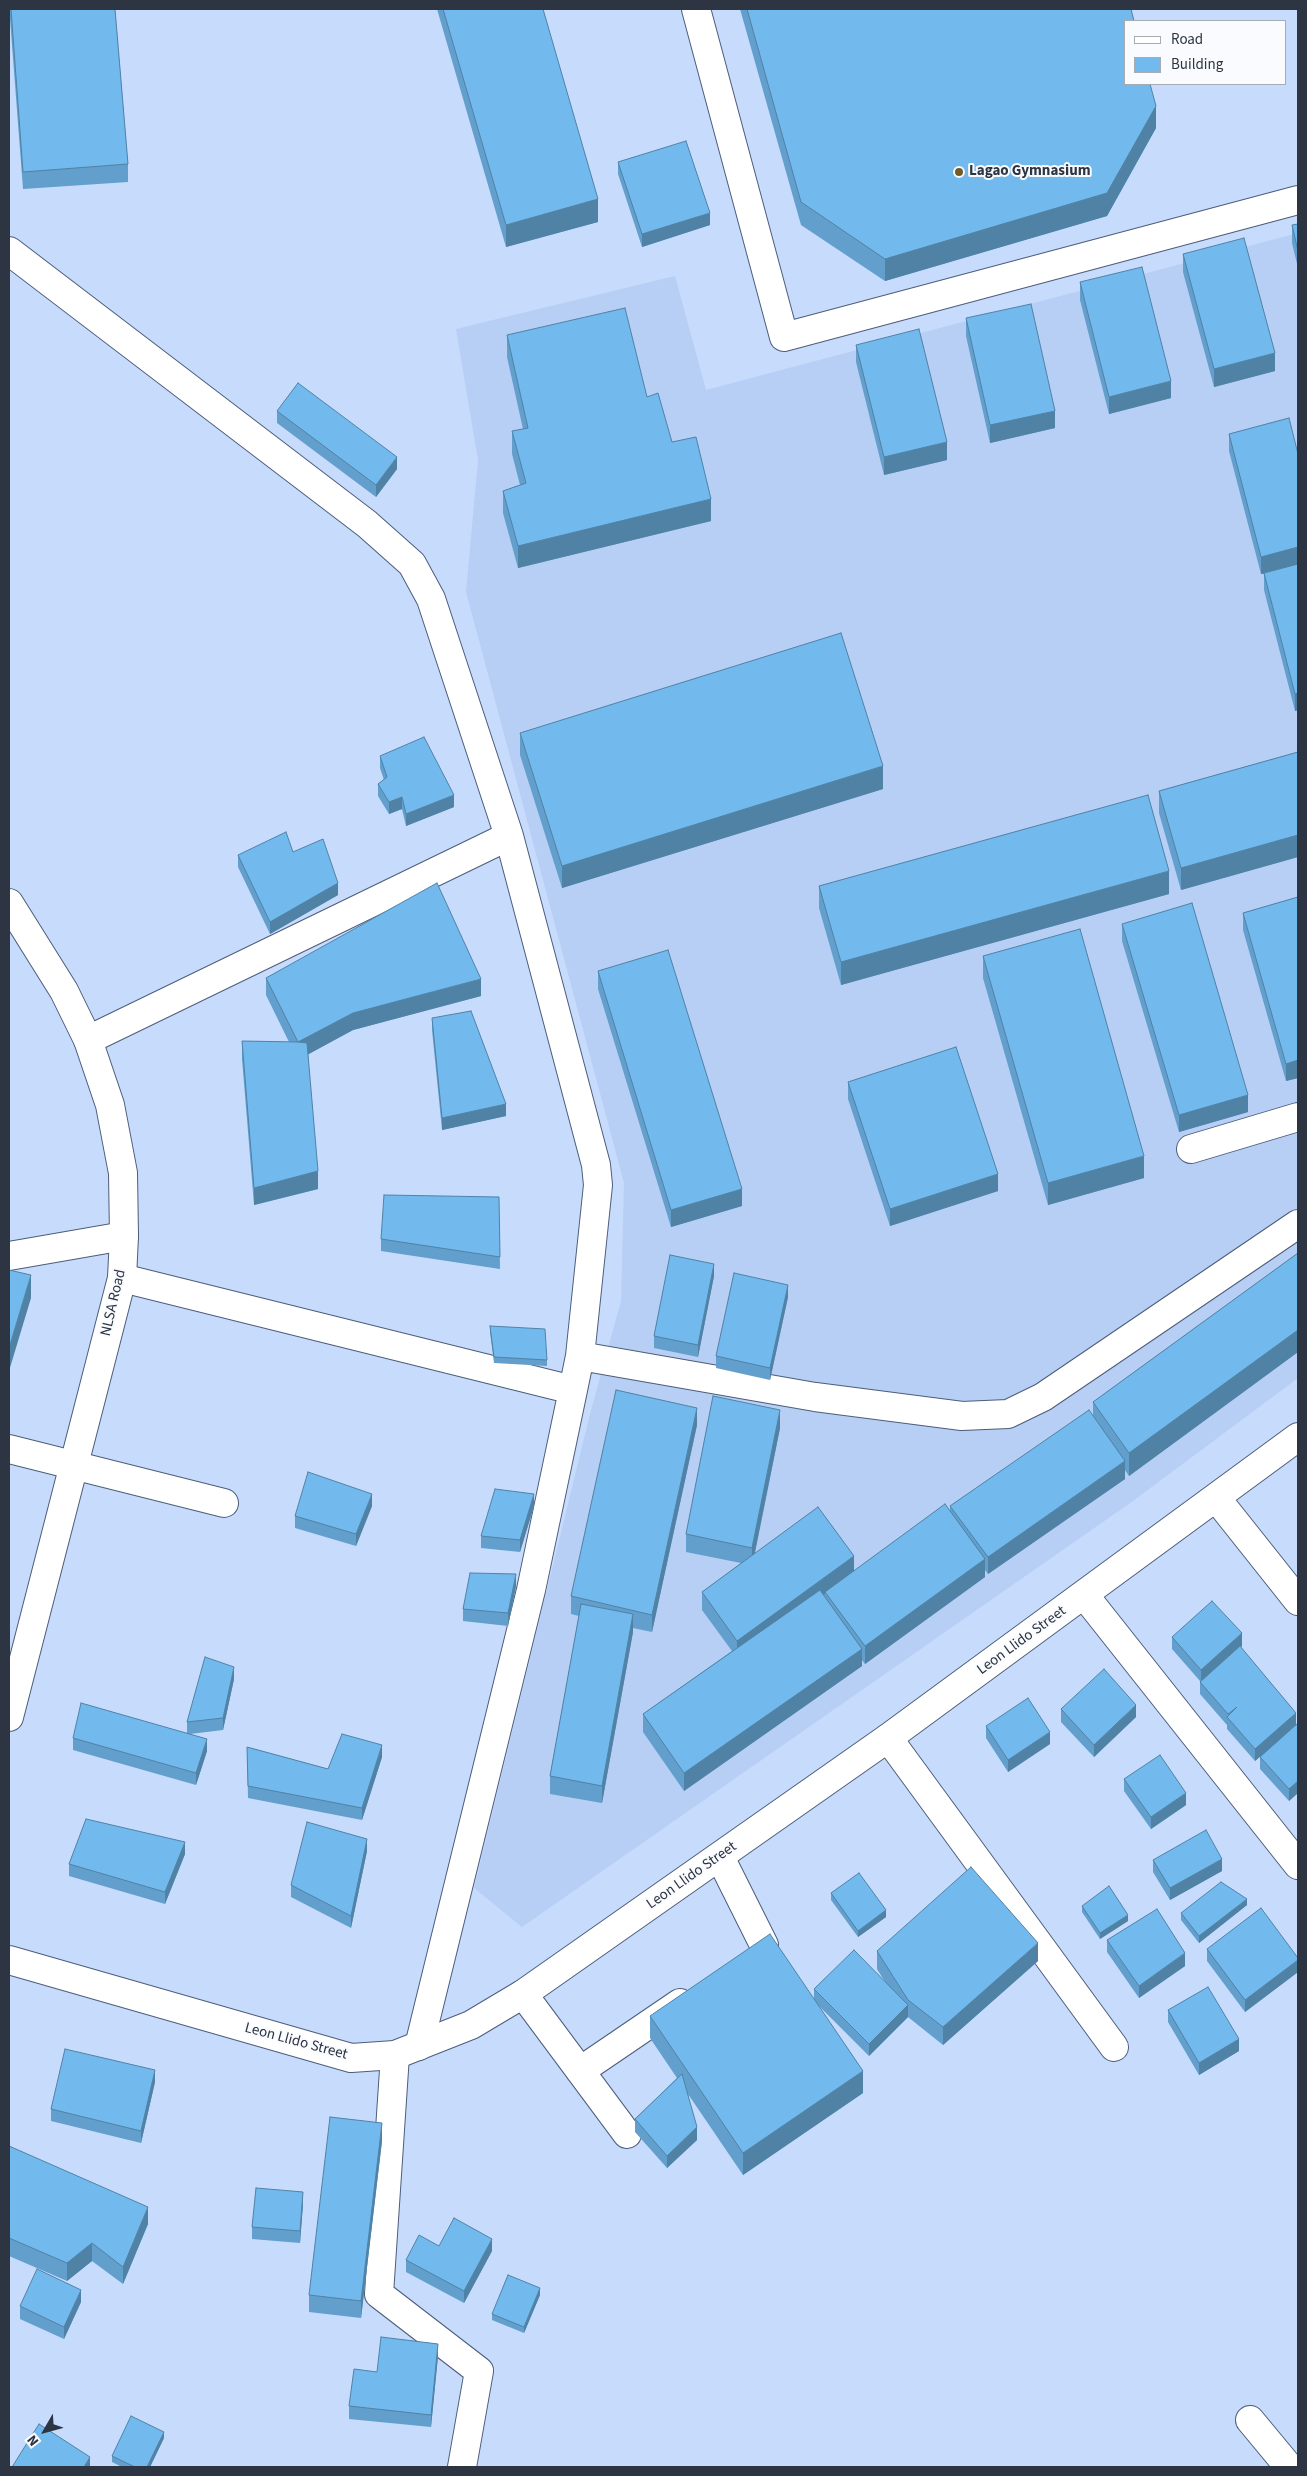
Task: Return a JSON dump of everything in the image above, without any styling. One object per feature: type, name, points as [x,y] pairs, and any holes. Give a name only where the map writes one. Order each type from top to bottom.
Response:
[{"type":"street","points":[[696,9],[784,337],[1298,200]]},
{"type":"street","points":[[9,251],[367,524],[412,564],[431,599],[509,836],[596,1165],[598,1185],[580,1356],[531,1590],[407,2050],[379,2294],[479,2371],[462,2467]]},
{"type":"street","points":[[88,1040],[509,836]]},
{"type":"street","name":"NLSA Road","points":[[9,904],[64,991],[88,1040],[110,1105],[123,1173],[124,1236],[122,1278],[9,1717]]},
{"type":"street","points":[[1191,1149],[1298,1117]]},
{"type":"street","points":[[580,1356],[825,1398],[962,1416],[1008,1414],[1044,1397],[1298,1224]]},
{"type":"street","points":[[9,1256],[124,1236]]},
{"type":"street","points":[[122,1278],[573,1390]]},
{"type":"street","name":"Leon Llido Street","points":[[9,1960],[351,2058],[407,2050],[471,2025],[523,1994],[888,1738],[1086,1596],[1298,1438]]},
{"type":"street","points":[[9,1449],[224,1503]]},
{"type":"street","points":[[1217,1499],[1298,1602]]},
{"type":"street","points":[[1086,1596],[1298,1865]]},
{"type":"street","points":[[888,1738],[1114,2047]]},
{"type":"street","points":[[720,1857],[764,1945],[781,1969]]},
{"type":"street","points":[[740,1961],[764,1945]]},
{"type":"street","points":[[580,2071],[700,1989]]},
{"type":"street","points":[[523,1994],[627,2134]]},
{"type":"street","points":[[1250,2420],[1289,2467]]},
{"type":"shaded area","points":[[1298,233],[1298,1378],[1133,1501],[522,1927],[474,1888],[590,1414],[621,1301],[624,1183],[466,592],[478,460],[456,329],[675,276],[706,390]]},
{"type":"building","points":[[11,9],[115,9],[128,164],[23,172]]},
{"type":"building","points":[[443,9],[543,9],[598,199],[506,225]]},
{"type":"building","name":"Lagao Gymnasium","points":[[747,9],[1131,9],[1134,20],[1124,20],[1124,85],[1150,85],[1156,106],[1107,193],[885,259],[801,202]]},
{"type":"building","points":[[686,141],[710,213],[642,234],[618,162]]},
{"type":"building","points":[[1298,224],[1298,251],[1292,225]]},
{"type":"building","points":[[1244,238],[1275,353],[1214,369],[1183,254]]},
{"type":"building","points":[[1142,267],[1171,381],[1109,397],[1080,282]]},
{"type":"building","points":[[1031,304],[1055,411],[990,425],[966,318]]},
{"type":"building","points":[[625,308],[647,397],[658,393],[672,442],[696,437],[711,499],[518,546],[503,491],[526,483],[512,431],[528,428],[507,335]]},
{"type":"building","points":[[919,329],[947,442],[884,457],[856,345]]},
{"type":"building","points":[[298,383],[397,457],[376,485],[277,411]]},
{"type":"building","points":[[1289,418],[1298,454],[1298,547],[1261,557],[1229,434]]},
{"type":"building","points":[[1298,564],[1298,693],[1295,694],[1264,573]]},
{"type":"building","points":[[841,633],[883,766],[562,866],[520,733]]},
{"type":"building","points":[[424,737],[454,795],[406,814],[402,797],[389,802],[378,784],[387,777],[380,756]]},
{"type":"building","points":[[1298,752],[1298,835],[1181,868],[1159,791]]},
{"type":"building","points":[[1148,795],[1169,871],[841,962],[819,886]]},
{"type":"building","points":[[286,832],[293,852],[323,839],[338,883],[270,922],[238,855]]},
{"type":"building","points":[[437,883],[481,979],[353,1013],[298,1042],[266,978]]},
{"type":"building","points":[[1298,897],[1298,1060],[1286,1064],[1243,913]]},
{"type":"building","points":[[1192,903],[1248,1095],[1179,1115],[1122,924]]},
{"type":"building","points":[[1080,929],[1144,1156],[1048,1183],[983,956]]},
{"type":"building","points":[[668,950],[742,1189],[671,1210],[598,971]]},
{"type":"building","points":[[471,1011],[506,1104],[442,1118],[432,1018]]},
{"type":"building","points":[[242,1041],[307,1043],[318,1171],[254,1188]]},
{"type":"building","points":[[956,1047],[998,1174],[890,1209],[848,1082]]},
{"type":"building","points":[[384,1195],[499,1197],[500,1257],[381,1239]]},
{"type":"building","points":[[1298,1253],[1298,1330],[1129,1453],[1093,1402]]},
{"type":"building","points":[[670,1255],[714,1264],[698,1345],[654,1336]]},
{"type":"building","points":[[9,1270],[31,1275],[9,1348]]},
{"type":"building","points":[[734,1273],[788,1285],[770,1368],[716,1356]]},
{"type":"building","points":[[490,1326],[545,1329],[547,1360],[494,1357]]},
{"type":"building","points":[[616,1390],[697,1408],[652,1615],[571,1596]]},
{"type":"building","points":[[713,1396],[780,1410],[752,1548],[686,1534]]},
{"type":"building","points":[[1089,1410],[1125,1461],[988,1557],[950,1506]]},
{"type":"building","points":[[308,1472],[372,1494],[356,1534],[295,1516]]},
{"type":"building","points":[[495,1489],[534,1494],[520,1540],[481,1536]]},
{"type":"building","points":[[945,1504],[985,1559],[865,1646],[825,1592]]},
{"type":"building","points":[[818,1507],[854,1556],[737,1641],[702,1592]]},
{"type":"building","points":[[470,1573],[516,1574],[508,1613],[463,1609]]},
{"type":"building","points":[[820,1590],[862,1649],[684,1773],[643,1714]]},
{"type":"building","points":[[1212,1601],[1242,1633],[1201,1670],[1172,1637]]},
{"type":"building","points":[[581,1604],[633,1614],[602,1786],[550,1776]]},
{"type":"building","points":[[1240,1646],[1296,1713],[1255,1749],[1227,1717],[1237,1707],[1228,1714],[1200,1682]]},
{"type":"building","points":[[205,1657],[234,1667],[223,1718],[187,1722]]},
{"type":"building","points":[[1104,1669],[1136,1705],[1094,1745],[1061,1709]]},
{"type":"building","points":[[1028,1698],[1050,1732],[1008,1760],[986,1726]]},
{"type":"building","points":[[81,1703],[207,1739],[196,1773],[73,1738]]},
{"type":"building","points":[[1298,1723],[1298,1781],[1289,1789],[1260,1757]]},
{"type":"building","points":[[342,1734],[382,1745],[362,1808],[248,1786],[247,1747],[328,1769]]},
{"type":"building","points":[[1160,1755],[1186,1793],[1151,1817],[1124,1779]]},
{"type":"building","points":[[86,1819],[185,1842],[165,1892],[69,1864]]},
{"type":"building","points":[[307,1822],[367,1839],[351,1916],[291,1885]]},
{"type":"building","points":[[1206,1830],[1222,1859],[1170,1888],[1153,1860]]},
{"type":"building","points":[[971,1867],[1038,1943],[943,2027],[908,2000],[877,1951]]},
{"type":"building","points":[[859,1873],[886,1910],[858,1931],[831,1893]]},
{"type":"building","points":[[1221,1882],[1247,1899],[1199,1936],[1181,1913]]},
{"type":"building","points":[[1109,1886],[1128,1915],[1100,1933],[1082,1906]]},
{"type":"building","points":[[1261,1908],[1298,1960],[1245,2000],[1207,1949]]},
{"type":"building","points":[[1157,1909],[1185,1953],[1139,1986],[1107,1940]]},
{"type":"building","points":[[770,1934],[863,2071],[743,2153],[650,2016]]},
{"type":"building","points":[[854,1950],[908,2005],[869,2044],[814,1989]]},
{"type":"building","points":[[1208,1987],[1239,2039],[1199,2063],[1168,2010]]},
{"type":"building","points":[[65,2049],[155,2070],[141,2131],[51,2109]]},
{"type":"building","points":[[682,2074],[697,2127],[667,2156],[635,2119]]},
{"type":"building","points":[[330,2117],[382,2123],[361,2301],[309,2295]]},
{"type":"building","points":[[9,2146],[148,2207],[123,2267],[92,2243],[67,2263],[9,2238]]},
{"type":"building","points":[[256,2188],[303,2192],[300,2231],[252,2227]]},
{"type":"building","points":[[454,2218],[492,2239],[464,2291],[406,2260],[419,2235],[439,2246]]},
{"type":"building","points":[[37,2269],[81,2290],[64,2327],[20,2306]]},
{"type":"building","points":[[508,2275],[540,2288],[524,2327],[492,2314]]},
{"type":"building","points":[[381,2337],[438,2344],[431,2415],[349,2406],[354,2369],[377,2372]]},
{"type":"building","points":[[131,2416],[164,2432],[147,2467],[135,2467],[112,2456]]},
{"type":"building","points":[[39,2424],[90,2457],[84,2467],[12,2467]]},
{"type":"place","name":"Lagao Gymnasium","points":[[959,172]]}]
